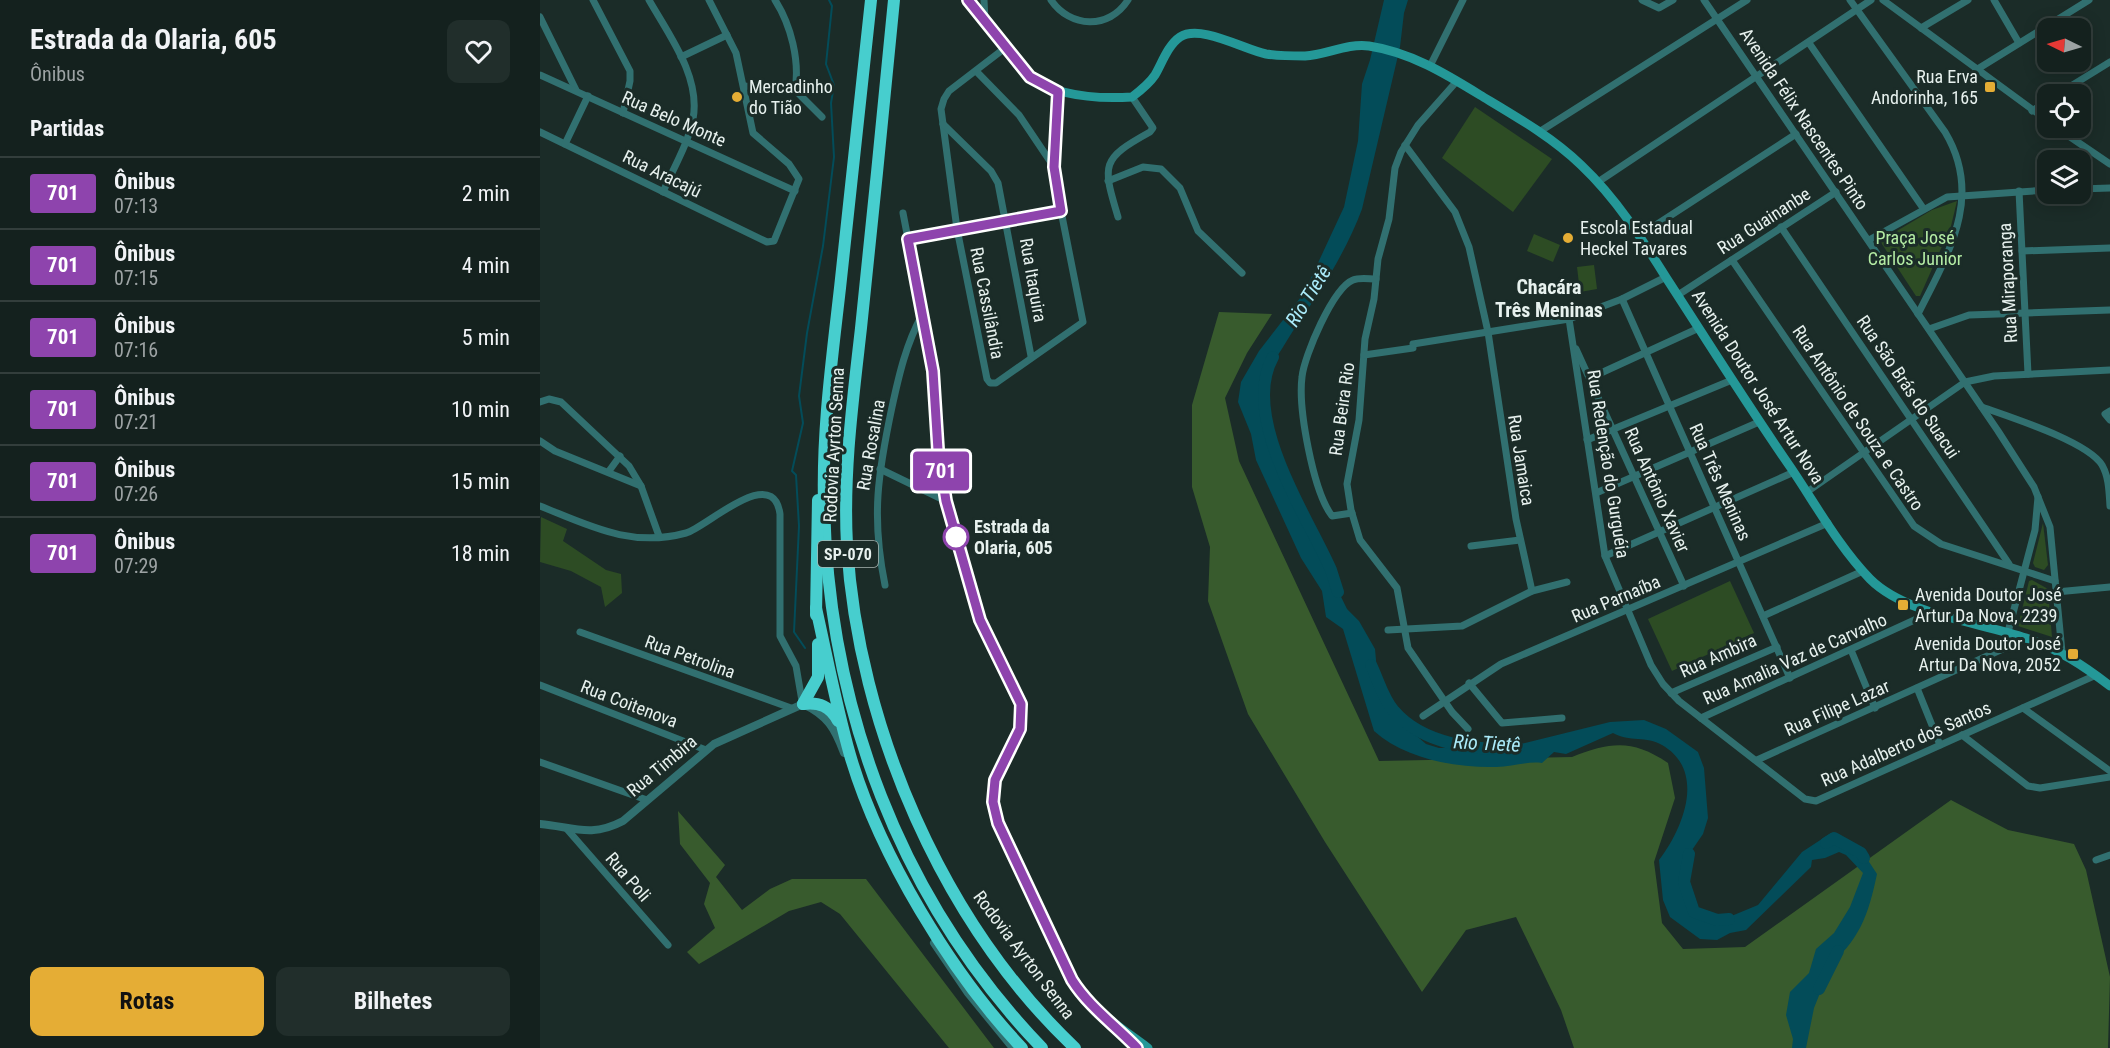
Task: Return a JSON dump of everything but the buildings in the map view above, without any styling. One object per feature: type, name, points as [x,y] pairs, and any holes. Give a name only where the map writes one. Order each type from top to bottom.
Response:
[{"type":"highway","name":"Rodovia Ayrton Senna","points":[[871,0],[824,448],[824,513],[830,597],[838,652],[852,712],[872,772],[902,845],[957,944],[1001,1006],[1042,1048]]},
{"type":"highway","name":"Rodovia Ayrton Senna","points":[[894,0],[852,407],[847,543],[859,640],[868,682],[897,776],[945,877],[977,928],[1026,994],[1075,1048]]},
{"type":"highway","points":[[797,706],[813,688],[819,671],[816,608],[816,513],[824,448]]},
{"type":"highway","points":[[816,608],[843,730],[863,791],[920,909],[966,978],[1022,1048]]},
{"type":"highway","points":[[797,706],[812,702],[830,709],[843,730]]},
{"type":"main road","points":[[968,0],[1030,77],[1058,92],[1101,97],[1132,97]]},
{"type":"main road","name":"Avenida Doutor José Artur Nova","points":[[1132,97],[1153,77],[1174,42],[1182,36],[1206,34],[1267,54],[1292,56],[1316,55],[1356,45],[1370,46],[1409,57],[1458,81],[1539,132],[1568,154],[1598,182],[1639,236],[1759,422],[1863,571],[1893,596],[1934,611],[2027,638],[2062,652],[2110,686]]},
{"type":"main road","points":[[1058,92],[1054,167],[1061,211],[908,239],[933,371],[938,450],[946,501],[980,620],[1021,704],[1020,729],[995,780],[993,802],[998,823],[1072,980],[1083,997],[1121,1030],[1148,1048]]},
{"type":"main road","points":[[1121,1030],[1137,1048]]},
{"type":"street","points":[[593,0],[630,71],[630,81],[622,113]]},
{"type":"street","points":[[649,0],[681,57],[689,76],[694,104],[693,118],[686,140],[663,192]]},
{"type":"street","points":[[709,0],[736,52],[744,86],[748,122],[753,133],[796,172],[799,184],[795,191]]},
{"type":"street","points":[[775,0],[782,11],[792,42],[796,70],[795,90]]},
{"type":"street","points":[[984,0],[985,20]]},
{"type":"street","points":[[1051,0],[1066,16],[1088,23],[1113,17],[1128,0]]},
{"type":"street","points":[[1431,66],[1463,0]]},
{"type":"street","points":[[1642,0],[1659,8],[1673,0]]},
{"type":"street","name":"Avenida Félix Nascentes Pinto","points":[[1704,0],[1982,407],[2038,495],[2050,527],[2062,652]]},
{"type":"street","points":[[1539,132],[1747,0]]},
{"type":"street","points":[[1850,0],[1952,145],[1962,176],[1964,194],[1960,218],[1918,314]]},
{"type":"street","points":[[1598,182],[1809,43],[1870,0]]},
{"type":"street","points":[[1883,0],[2037,114]]},
{"type":"street","points":[[1921,28],[1968,0]]},
{"type":"street","points":[[1994,0],[2019,43]]},
{"type":"street","points":[[1976,70],[2089,0]]},
{"type":"street","points":[[540,17],[576,90]]},
{"type":"street","points":[[681,57],[727,35]]},
{"type":"street","points":[[1809,43],[1923,208]]},
{"type":"street","name":"Rua Cassilândia","points":[[1005,48],[944,99],[941,110],[957,229],[987,379],[990,383],[996,383],[1031,356]]},
{"type":"street","points":[[2074,84],[2110,62]]},
{"type":"street","points":[[976,71],[1019,116],[1054,167]]},
{"type":"street","name":"Rua Belo Monte","points":[[540,75],[795,191]]},
{"type":"street","name":"Rua Beira Rio","points":[[1458,81],[1418,125],[1405,145],[1395,168],[1389,219],[1378,259],[1364,355],[1360,410],[1347,484],[1352,513],[1365,549],[1397,588],[1410,652],[1443,700],[1468,729]]},
{"type":"street","points":[[744,86],[795,90],[822,117]]},
{"type":"street","points":[[564,144],[588,96]]},
{"type":"street","points":[[1118,217],[1108,181],[1108,167],[1116,153],[1152,130],[1150,121],[1132,97]]},
{"type":"street","points":[[2032,111],[2037,108]]},
{"type":"street","name":"Rua Itaquira","points":[[944,124],[996,176],[1007,221],[1031,356]]},
{"type":"street","name":"Rua Aracajú","points":[[540,132],[771,242],[777,237],[795,191]]},
{"type":"street","points":[[1639,236],[1796,134]]},
{"type":"street","points":[[2071,138],[2110,164]]},
{"type":"street","name":"Rua Jamaica","points":[[1405,145],[1445,197],[1460,223],[1474,267],[1488,332],[1520,540],[1532,591]]},
{"type":"street","points":[[1108,181],[1143,167],[1161,169],[1180,188],[1198,231],[1242,273]]},
{"type":"street","points":[[2091,189],[2110,188]]},
{"type":"street","points":[[1869,240],[1923,208],[1947,197],[2037,190]]},
{"type":"street","name":"Rua Miraporanga","points":[[2019,191],[2028,374]]},
{"type":"street","name":"Rua Guainanbe","points":[[1678,295],[1836,192]]},
{"type":"street","points":[[1031,356],[1083,322],[1061,211]]},
{"type":"street","points":[[903,213],[908,239]]},
{"type":"street","name":"Rua São Brás do Suacui","points":[[1781,227],[2010,564]]},
{"type":"street","points":[[2022,251],[2110,248]]},
{"type":"street","name":"Rua Antônio de Souza e Castro","points":[[1732,260],[1900,508],[1920,532],[1941,543],[2010,564],[2055,581]]},
{"type":"street","points":[[1364,355],[1569,319],[1622,299],[1666,277]]},
{"type":"street","points":[[1352,513],[1334,516],[1327,506],[1305,434],[1301,387],[1303,369],[1323,320],[1341,291],[1353,280],[1376,279]]},
{"type":"street","name":"Rua Três Meninas","points":[[1622,299],[1790,678]]},
{"type":"street","points":[[1929,329],[1969,315],[2110,310]]},
{"type":"street","name":"Rua Rosalina","points":[[885,585],[876,527],[880,469],[902,363],[922,315]]},
{"type":"street","name":"Rua Redenção do Gurguéia","points":[[1569,319],[1605,556],[1628,611]]},
{"type":"street","points":[[1590,378],[1699,328]]},
{"type":"street","name":"Rua Antônio Xavier","points":[[1572,342],[1684,586]]},
{"type":"street","points":[[1807,492],[1965,382],[1987,377],[2110,370]]},
{"type":"street","points":[[1587,440],[1614,431],[1732,380]]},
{"type":"street","points":[[540,402],[549,399],[561,402],[620,456],[635,473],[659,536]]},
{"type":"street","points":[[1982,407],[2086,449],[2097,458],[2105,472],[2110,506]]},
{"type":"street","points":[[2110,411],[2105,414],[2110,420]]},
{"type":"street","points":[[1596,493],[1759,422]]},
{"type":"street","points":[[540,441],[555,451],[609,471],[641,486]]},
{"type":"street","points":[[609,471],[620,456]]},
{"type":"street","points":[[880,469],[946,501]]},
{"type":"street","points":[[1605,556],[1794,472]]},
{"type":"street","points":[[540,506],[617,536],[659,536],[689,532],[745,498],[766,494],[775,500],[780,514],[780,636],[796,666],[797,706],[814,709],[833,725],[869,821],[916,914],[968,993],[1013,1048]]},
{"type":"street","points":[[2008,632],[2026,570],[2037,517],[2038,495]]},
{"type":"street","name":"Rua Parnaíba","points":[[1423,716],[1443,700],[1508,660],[1628,611],[1828,523]]},
{"type":"street","points":[[1471,546],[1520,540]]},
{"type":"street","points":[[1763,616],[1863,571]]},
{"type":"street","points":[[1388,630],[1455,627],[1471,624],[1532,591],[1567,582]]},
{"type":"street","points":[[2056,592],[2110,587]]},
{"type":"street","name":"Rua Adalberto dos Santos","points":[[1628,611],[1651,665],[1671,693],[1812,801],[2096,675]]},
{"type":"street","name":"Rua Amalia Vaz de Carvalho","points":[[1701,718],[1934,611]]},
{"type":"street","name":"Rua Petrolina","points":[[580,632],[797,706]]},
{"type":"street","name":"Rua Filipe Lazar","points":[[1757,760],[2027,638]]},
{"type":"street","name":"Rua Ambira","points":[[1671,693],[1777,647]]},
{"type":"street","points":[[1851,650],[1875,708]]},
{"type":"street","points":[[1469,683],[1502,723],[1562,718]]},
{"type":"street","name":"Rua Coitenova","points":[[540,685],[706,750]]},
{"type":"street","points":[[1917,688],[1940,745]]},
{"type":"street","name":"Rua Timbira","points":[[540,824],[595,831],[610,828],[623,821],[714,744],[797,706]]},
{"type":"street","points":[[2023,708],[2110,771]]},
{"type":"street","points":[[1962,735],[2028,786],[2040,788],[2110,777]]},
{"type":"street","points":[[540,762],[647,800]]},
{"type":"street","name":"Rua Poli","points":[[566,828],[668,945]]},
{"type":"street","points":[[2096,860],[2110,855]]},
{"type":"green space","points":[[1475,107],[1552,159],[1513,212],[1442,158]]},
{"type":"green space","name":"Praça José Carlos Junior","points":[[1957,201],[1951,226],[1920,296],[1916,296],[1880,241],[1932,210]]},
{"type":"green space","points":[[1534,234],[1560,245],[1553,262],[1527,251]]},
{"type":"green space","points":[[1594,265],[1597,289],[1580,292],[1577,267]]},
{"type":"green space","points":[[1219,312],[1272,314],[1247,353],[1225,398],[1239,461],[1379,761],[1572,757],[1598,748],[1621,745],[1643,750],[1668,763],[1675,798],[1654,862],[1662,923],[1683,949],[1745,947],[1951,800],[2008,830],[2074,844],[2086,870],[2110,977],[2108,1048],[1574,1048],[1561,1010],[1516,917],[1466,930],[1422,992],[1325,842],[1248,714],[1208,601],[1210,547],[1192,487],[1192,405]]},
{"type":"green space","points":[[541,517],[567,529],[563,541],[606,570],[621,574],[622,593],[605,607],[601,587],[571,571],[540,562]]},
{"type":"green space","points":[[2043,523],[2048,565],[2044,570],[2035,567],[2033,563]]},
{"type":"green space","points":[[2032,580],[2048,589],[2052,637],[2018,626],[2029,581]]},
{"type":"green space","points":[[1730,581],[1754,633],[1672,671],[1648,619]]},
{"type":"green space","points":[[678,811],[725,865],[716,877],[742,910],[770,889],[792,879],[866,879],[994,1048],[949,1048],[840,914],[821,902],[789,911],[699,964],[687,952],[715,928],[704,904],[710,883],[680,844]]},
{"type":"water","name":"Rio Tietê","points":[[1384,0],[1408,0],[1400,47],[1362,209],[1326,282],[1277,357],[1261,374],[1259,389],[1266,414],[1266,436],[1274,443],[1284,460],[1281,474],[1347,609],[1359,621],[1375,649],[1378,682],[1394,716],[1426,744],[1439,748],[1505,748],[1610,722],[1644,720],[1666,729],[1698,752],[1704,768],[1708,818],[1703,834],[1692,850],[1684,880],[1685,899],[1691,910],[1700,917],[1729,917],[1758,905],[1802,852],[1831,833],[1851,848],[1860,848],[1877,874],[1870,903],[1854,938],[1837,959],[1825,969],[1826,978],[1814,1008],[1806,1048],[1792,1048],[1793,1039],[1786,1015],[1790,992],[1809,973],[1816,949],[1834,933],[1850,907],[1863,873],[1846,855],[1839,852],[1812,860],[1811,867],[1746,930],[1730,933],[1717,940],[1700,939],[1670,917],[1663,900],[1659,860],[1676,833],[1682,817],[1687,785],[1684,770],[1676,756],[1662,745],[1613,733],[1566,754],[1554,752],[1542,763],[1481,767],[1432,760],[1401,749],[1387,741],[1374,731],[1343,629],[1326,617],[1322,591],[1301,558],[1256,460],[1251,434],[1238,402],[1241,382],[1259,351],[1304,293],[1344,207],[1358,141],[1362,84]]},
{"type":"waterway","points":[[805,648],[794,632],[799,526],[796,475],[792,471],[803,423],[799,396],[807,333],[823,246],[834,157],[831,103],[834,85],[826,64],[832,6],[829,0]]},
{"type":"waterway","name":"Rio Tietê","points":[[1273,357],[1265,381],[1265,407],[1270,436],[1280,465],[1331,570],[1338,592]]},
{"type":"waterway","name":"Rio Tietê","points":[[1371,665],[1390,706],[1406,722],[1420,731],[1435,738],[1469,747],[1519,748]]},
{"type":"waterway","name":"Rio Tietê","points":[[1826,843],[1834,838],[1861,853],[1864,858]]},
{"type":"waterway","name":"Rio Tietê","points":[[1689,854],[1684,882],[1694,912],[1717,920],[1729,919]]},
{"type":"waterway","name":"Rio Tietê","points":[[1819,989],[1838,951]]},
{"type":"bus line","name":"701","points":[[968,0],[1030,77],[1058,92],[1054,167],[1061,211],[908,239],[933,371],[938,419],[938,450],[946,501],[980,620],[997,660],[1021,704],[1023,713],[1020,729],[995,780],[994,810],[1072,980],[1083,997],[1121,1030],[1137,1048]]},
{"type":"place","name":"Rua Erva Andorinha, 165","points":[[1990,87]]},
{"type":"place","name":"Mercadinho do Tião","points":[[737,97]]},
{"type":"place","name":"Escola Estadual Heckel Tavares","points":[[1568,238]]},
{"type":"place","name":"Estrada da Olaria, 605","points":[[956,537]]},
{"type":"place","name":"Avenida Doutor José Artur Da Nova, 2239","points":[[1903,605]]},
{"type":"place","name":"Avenida Doutor José Artur Da Nova, 2052","points":[[2073,654]]},
{"type":"district","name":"Chacára Três Meninas","points":[[1549,298]]}]
